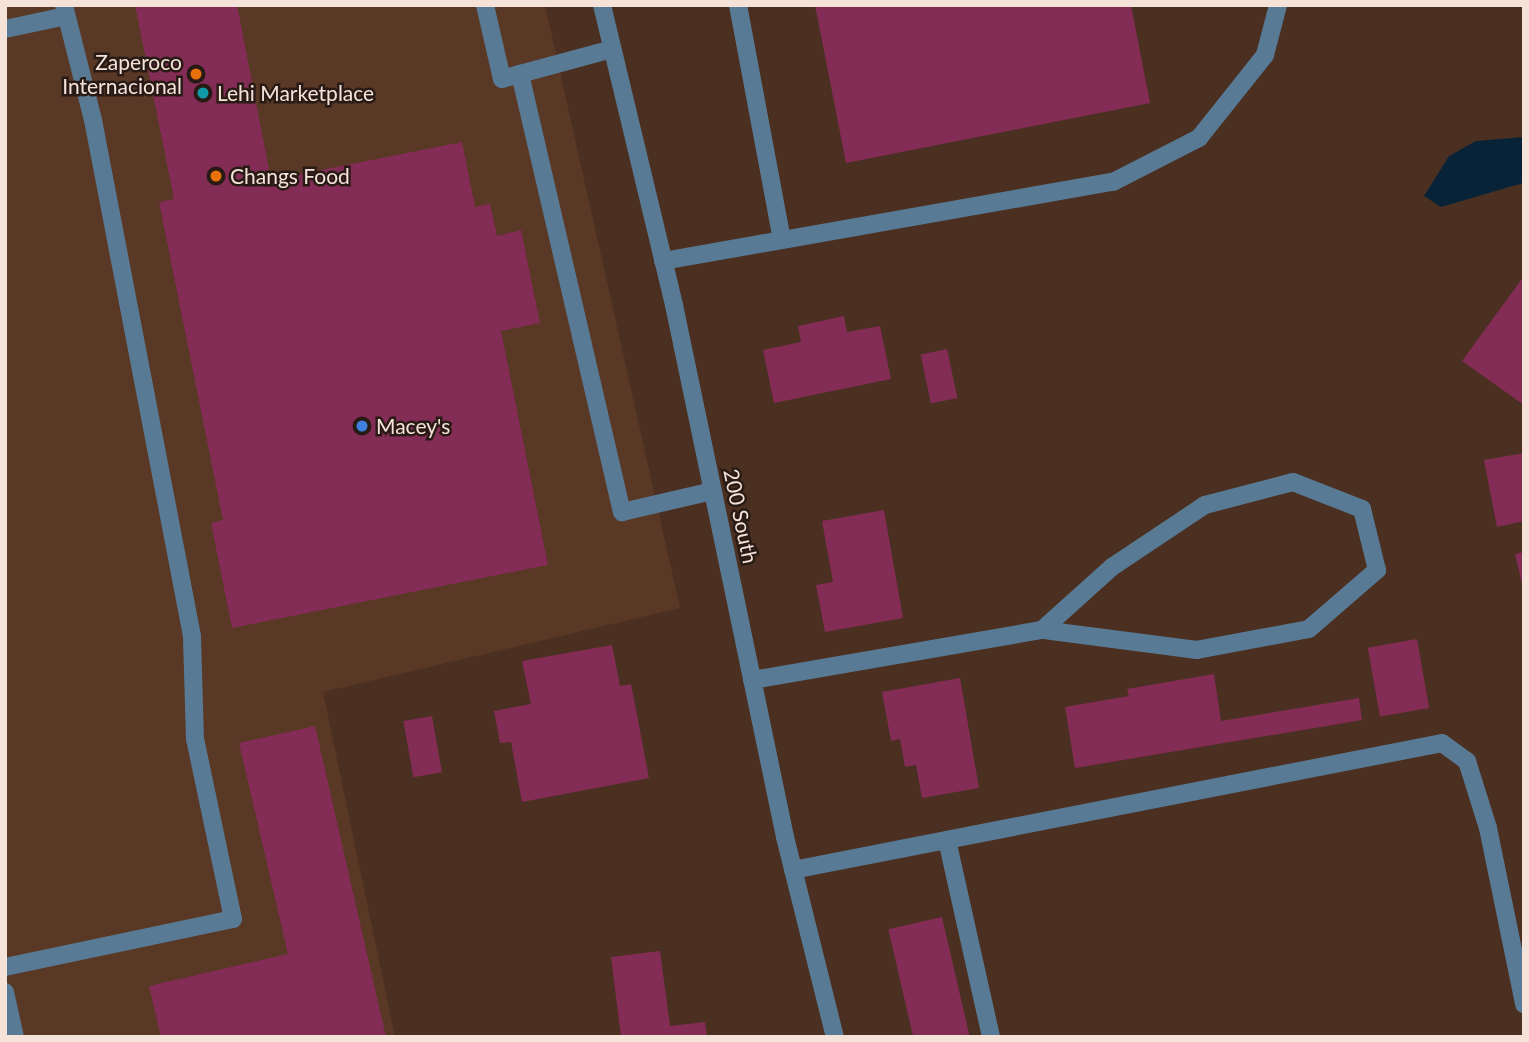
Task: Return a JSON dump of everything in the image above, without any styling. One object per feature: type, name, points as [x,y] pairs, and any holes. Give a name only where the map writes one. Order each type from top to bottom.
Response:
[{"type":"street","points":[[485,5],[502,79],[612,49]]},
{"type":"street","name":"200 South","points":[[602,5],[663,261],[793,870],[835,1037]]},
{"type":"street","points":[[738,5],[782,240]]},
{"type":"street","points":[[663,261],[1112,182],[1199,138],[1265,55],[1278,5]]},
{"type":"street","points":[[5,29],[65,11],[93,120],[192,636],[195,739],[233,919],[5,967]]},
{"type":"street","points":[[520,74],[622,512],[712,491]]},
{"type":"street","points":[[752,680],[1042,630],[1198,650],[1309,629],[1377,570],[1362,509],[1293,482],[1205,505],[1112,567],[1042,630]]},
{"type":"street","points":[[793,870],[1442,743],[1467,761],[1484,817],[1524,1004]]},
{"type":"street","points":[[947,840],[991,1037]]},
{"type":"street","points":[[5,992],[15,1037]]},
{"type":"shaded area","points":[[5,5],[545,5],[680,608],[323,692],[395,1037],[5,1037]]},
{"type":"water","points":[[1524,137],[1523,183],[1441,207],[1424,196],[1449,156],[1476,141]]},
{"type":"building","name":"Macey's","points":[[135,5],[237,5],[271,180],[462,142],[475,207],[490,204],[497,236],[521,230],[540,323],[501,331],[548,565],[232,628],[211,523],[223,520],[159,202],[174,199]]},
{"type":"building","points":[[815,5],[1131,5],[1150,103],[846,163]]},
{"type":"building","points":[[1524,276],[1524,405],[1462,361]]},
{"type":"building","points":[[844,316],[847,332],[880,326],[891,379],[774,403],[763,350],[801,342],[798,326]]},
{"type":"building","points":[[947,349],[957,398],[931,404],[921,355]]},
{"type":"building","points":[[1524,453],[1524,521],[1497,527],[1484,460]]},
{"type":"building","points":[[884,510],[903,618],[825,632],[816,585],[833,582],[822,521]]},
{"type":"building","points":[[1524,552],[1524,588],[1523,588],[1515,554]]},
{"type":"building","points":[[1417,639],[1429,708],[1380,717],[1368,648]]},
{"type":"building","points":[[612,645],[620,686],[631,684],[649,778],[522,802],[511,742],[500,743],[494,711],[531,704],[522,661]]},
{"type":"building","points":[[1214,674],[1221,721],[1359,698],[1362,720],[1075,768],[1065,707],[1129,696],[1127,689]]},
{"type":"building","points":[[960,678],[979,788],[922,798],[916,765],[905,767],[900,739],[891,741],[882,692]]},
{"type":"building","points":[[432,716],[442,772],[413,777],[403,721]]},
{"type":"building","points":[[315,726],[386,1037],[161,1037],[149,986],[288,954],[239,743]]},
{"type":"building","points":[[942,917],[970,1037],[913,1037],[888,929]]},
{"type":"building","points":[[660,951],[670,1026],[705,1022],[707,1037],[621,1037],[611,957]]},
{"type":"place","name":"Zaperoco Internacional","points":[[196,74]]},
{"type":"place","name":"Lehi Marketplace","points":[[203,93]]},
{"type":"place","name":"Changs Food","points":[[216,176]]},
{"type":"place","name":"Macey's","points":[[362,426]]}]
